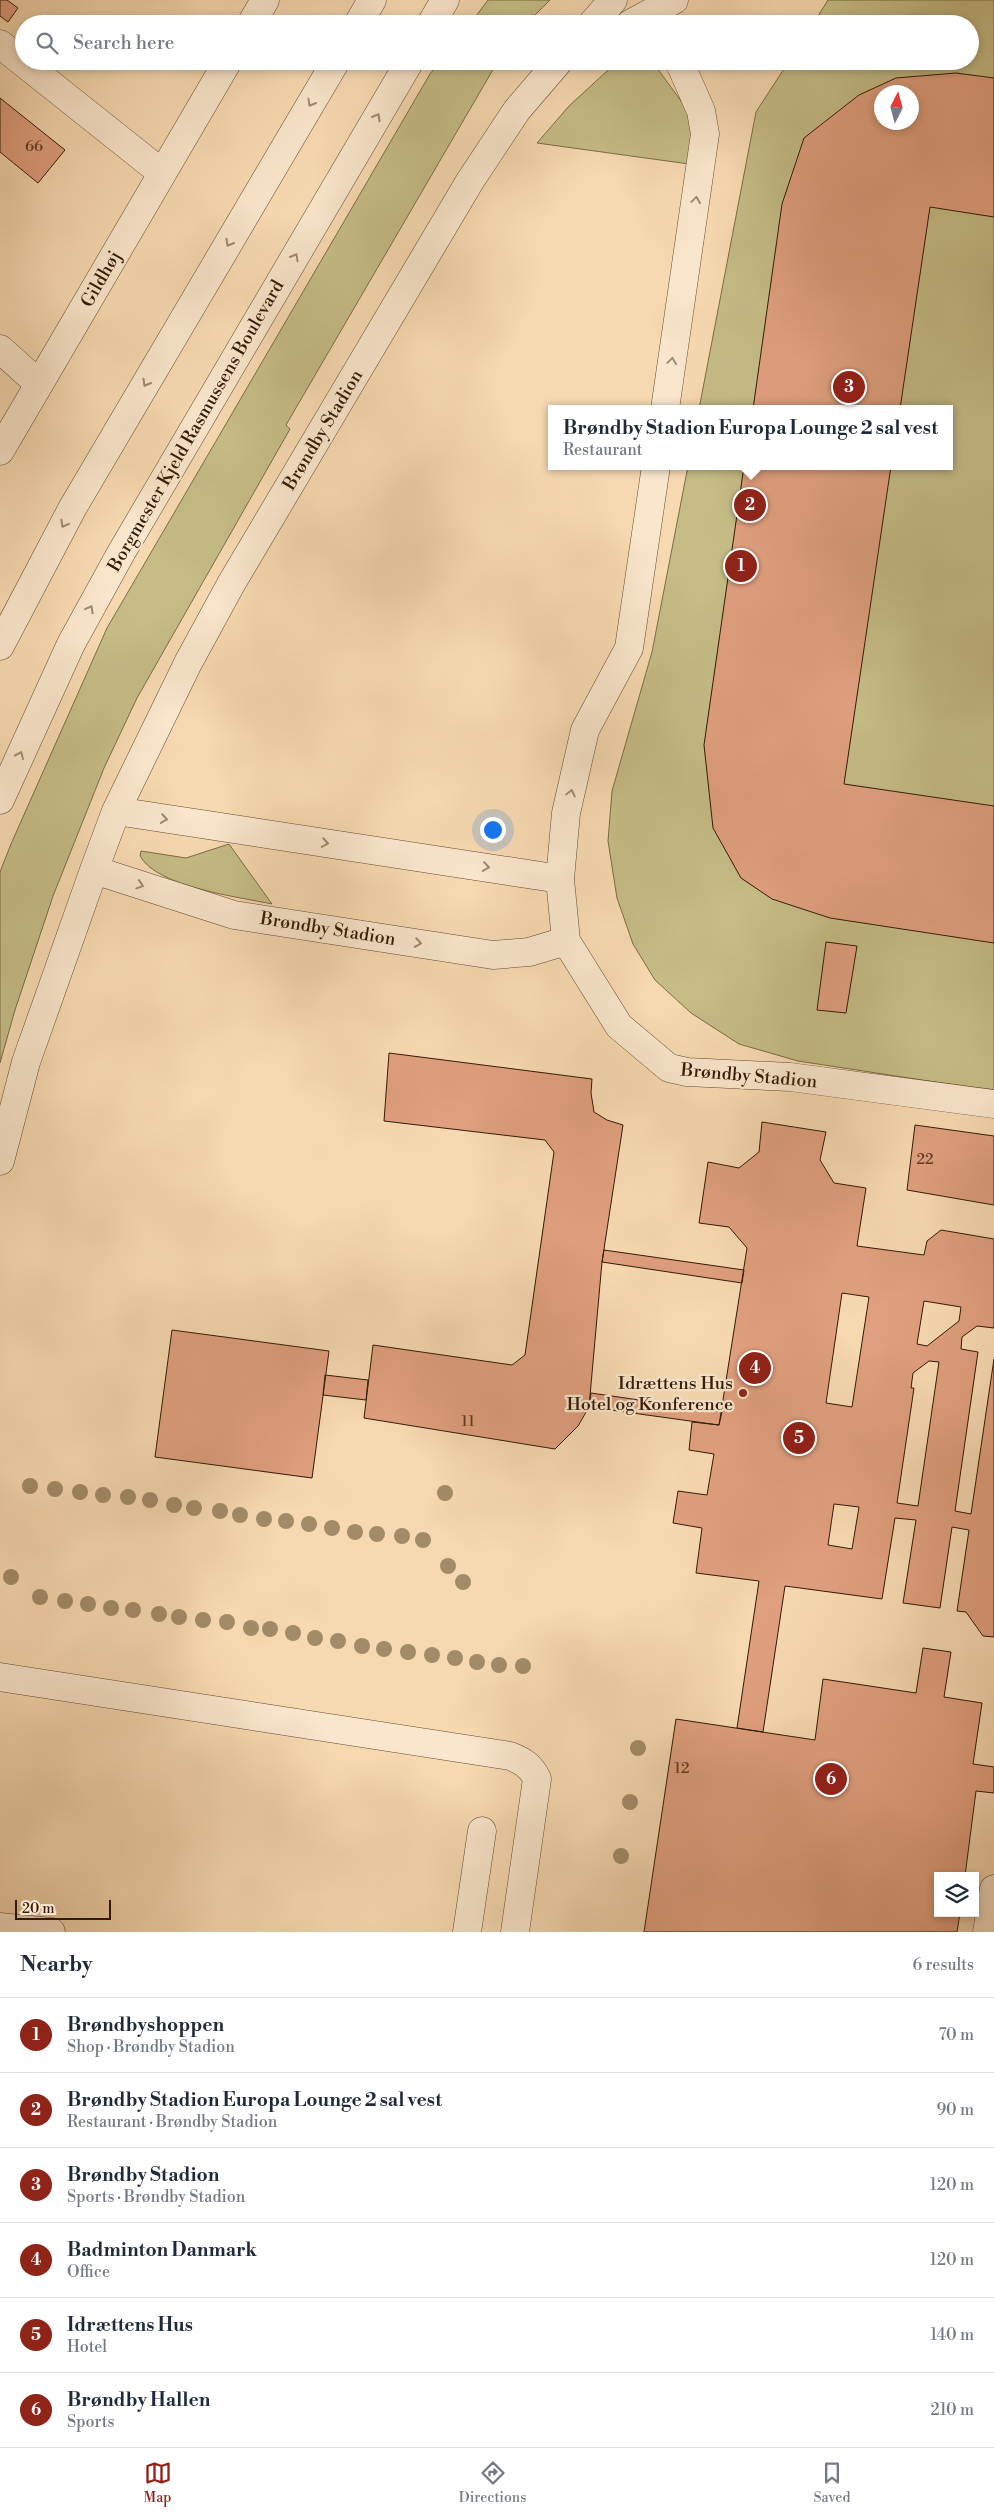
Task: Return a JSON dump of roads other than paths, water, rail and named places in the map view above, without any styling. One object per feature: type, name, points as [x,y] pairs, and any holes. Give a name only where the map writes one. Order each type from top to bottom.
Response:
[{"type":"street","points":[[256,15],[265,0]]},
{"type":"street","points":[[363,15],[372,0]]},
{"type":"street","points":[[436,15],[445,0]]},
{"type":"street","points":[[600,15],[613,0]]},
{"type":"street","points":[[646,15],[659,8]]},
{"type":"street","points":[[0,44],[15,56]]},
{"type":"street","points":[[33,70],[162,173]]},
{"type":"street","name":"Gildhøj","points":[[0,452],[223,70]]},
{"type":"street","points":[[0,646],[74,507],[331,70]]},
{"type":"street","name":"Borgmester Kjeld Rasmussens Boulevard","points":[[0,800],[71,644],[121,553],[405,70]]},
{"type":"street","name":"Brøndby Stadion","points":[[0,1161],[26,1062],[116,811],[188,663],[231,584],[470,181],[517,110],[552,70]]},
{"type":"street","points":[[666,405],[704,134],[701,111],[683,70]]},
{"type":"street","points":[[0,349],[39,384]]},
{"type":"street","name":"Brøndby Stadion","points":[[655,470],[629,648],[585,730],[566,813],[560,879],[566,941],[619,1026],[670,1068],[687,1072],[790,1077],[994,1104]]},
{"type":"street","points":[[116,811],[560,879]]},
{"type":"street","name":"Brøndby Stadion","points":[[94,870],[234,915],[493,955],[529,952],[566,941]]},
{"type":"street","points":[[0,1677],[510,1756],[523,1760],[533,1770],[537,1779],[515,1932]]},
{"type":"street","points":[[467,1932],[482,1831]]},
{"type":"street","points":[[987,1932],[994,1889]]},
{"type":"street","points":[[0,1927],[51,1932]]},
{"type":"place","name":"Brøndby Stadion","points":[[849,387]]},
{"type":"place","name":"Brøndby Stadion Europa Lounge 2 sal vest","points":[[750,505]]},
{"type":"place","name":"Brøndbyshoppen","points":[[741,566]]},
{"type":"place","name":"Badminton Danmark","points":[[755,1368]]},
{"type":"place","name":"Idrættens Hus Hotel og Konference","points":[[743,1393]]},
{"type":"place","name":"Idrættens Hus","points":[[799,1438]]},
{"type":"place","name":"Brøndby Hallen","points":[[831,1779]]}]
